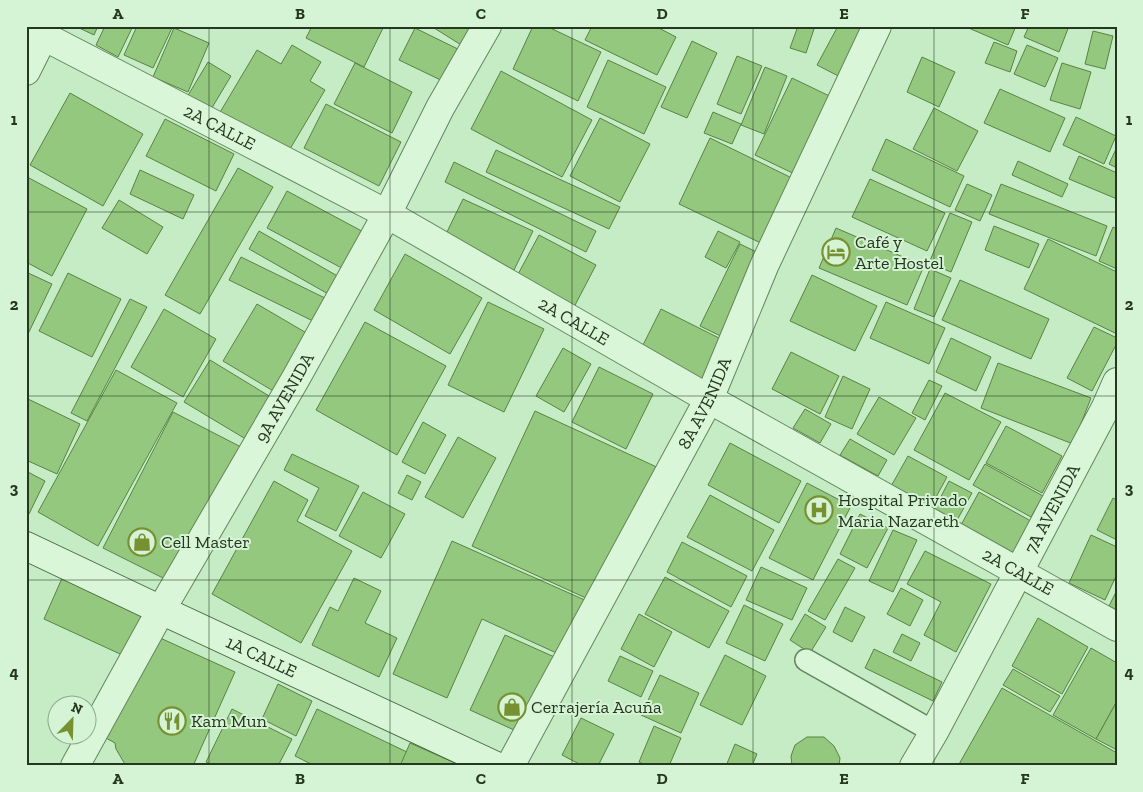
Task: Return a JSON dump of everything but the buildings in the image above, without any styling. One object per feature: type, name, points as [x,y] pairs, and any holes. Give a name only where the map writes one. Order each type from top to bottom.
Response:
[{"type":"street","name":"9A AVENIDA","points":[[75,766],[161,610],[296,378],[386,214],[440,108],[487,26]]},
{"type":"street","name":"8A AVENIDA","points":[[510,766],[709,399],[765,264],[877,26]]},
{"type":"street","name":"2A CALLE","points":[[35,32],[386,214],[709,399],[1117,627]]},
{"type":"street","points":[[26,71],[35,32]]},
{"type":"street","name":"7A AVENIDA","points":[[914,766],[934,732],[1018,571],[1111,410],[1117,382]]},
{"type":"street","name":"1A CALLE","points":[[26,546],[496,766]]},
{"type":"lane","points":[[806,660],[934,732]]},
{"type":"place","name":"Café y Arte Hostel","points":[[836,252]]},
{"type":"place","name":"Hospital Privado Maria Nazareth","points":[[819,510]]},
{"type":"place","name":"Cell Master","points":[[142,542]]},
{"type":"place","name":"Cerrajería Acuña","points":[[512,707]]},
{"type":"place","name":"Kam Mun","points":[[172,721]]}]
